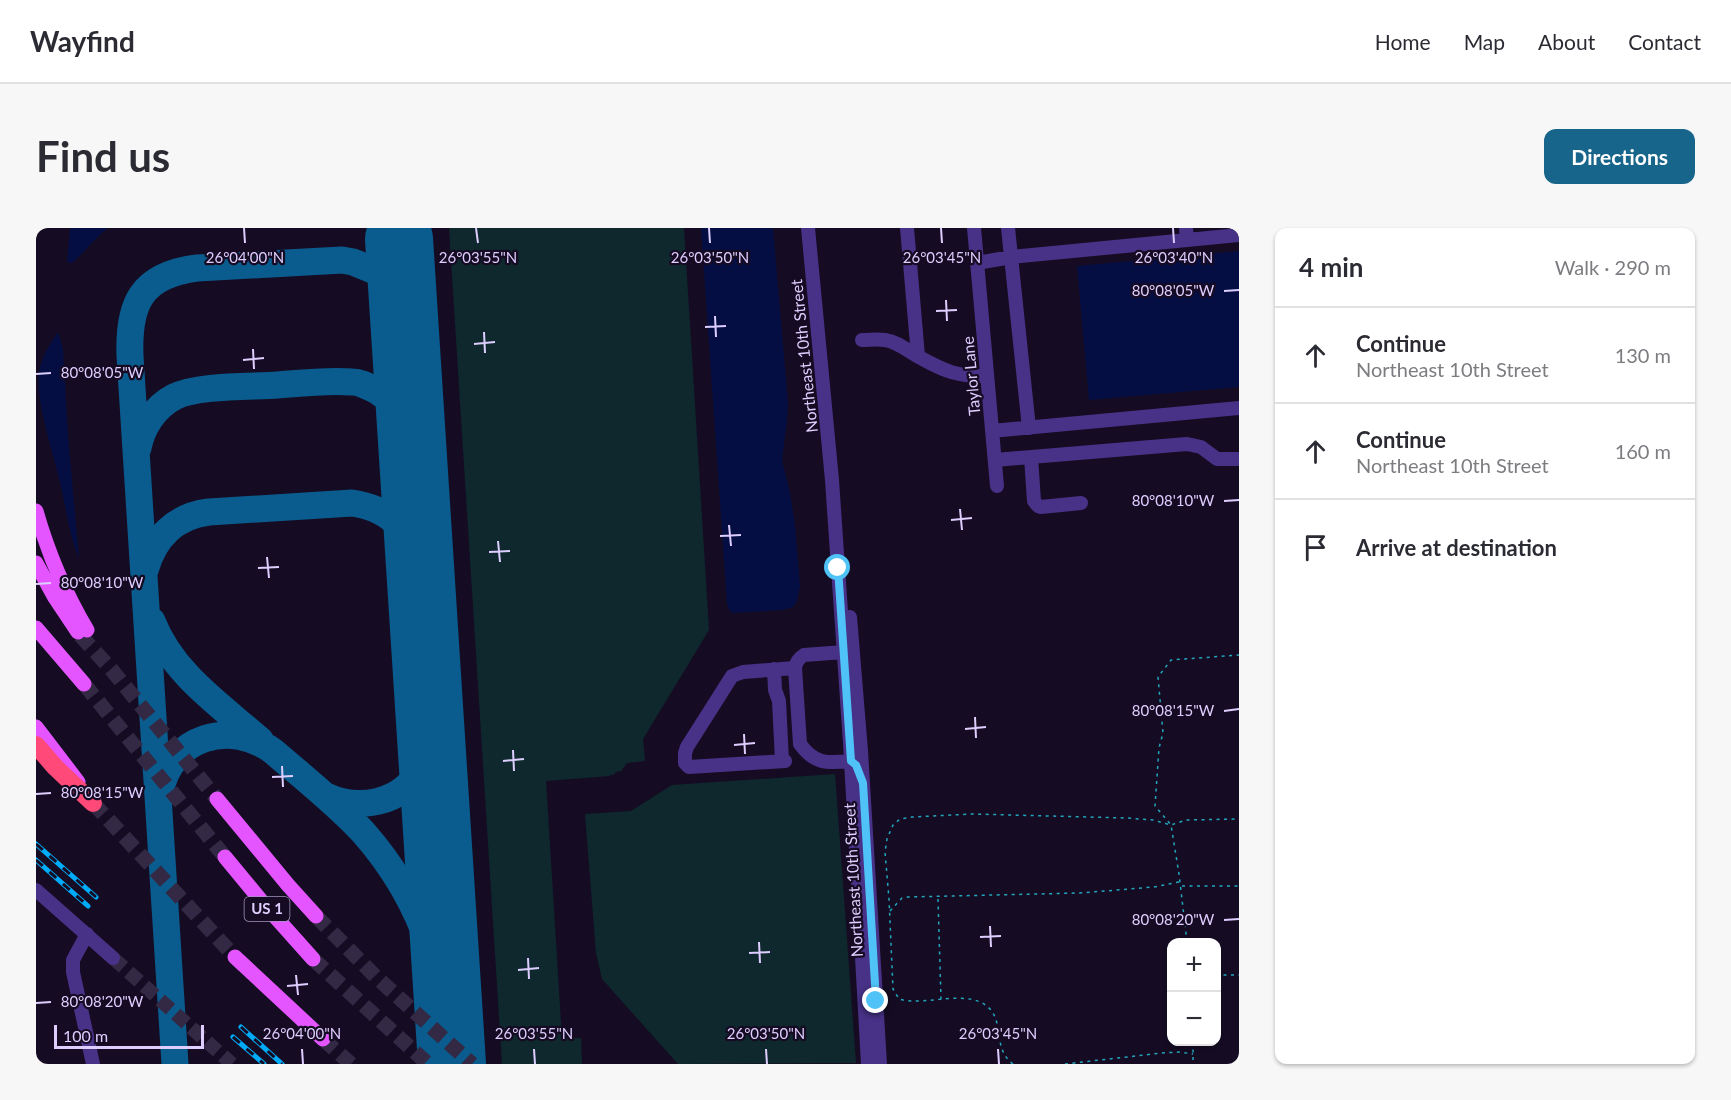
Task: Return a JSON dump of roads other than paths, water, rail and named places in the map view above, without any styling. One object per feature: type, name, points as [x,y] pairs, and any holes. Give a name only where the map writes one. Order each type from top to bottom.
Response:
[{"type":"highway","points":[[36,745],[55,767],[93,803]]},
{"type":"main road","points":[[36,511],[46,544],[84,633],[54,596],[36,563]]},
{"type":"main road","points":[[36,627],[84,684]]},
{"type":"main road","points":[[36,727],[63,760],[93,803]]},
{"type":"main road","points":[[217,799],[316,916]]},
{"type":"main road","name":"US 1","points":[[225,857],[313,959]]},
{"type":"main road","points":[[235,957],[323,1039]]},
{"type":"street","name":"Northeast 10th Street","points":[[808,228],[832,480],[870,1002],[880,1064]]},
{"type":"street","points":[[907,228],[918,356]]},
{"type":"street","name":"Taylor Lane","points":[[974,228],[998,486]]},
{"type":"street","points":[[1008,228],[1029,428]]},
{"type":"street","points":[[977,263],[1186,234],[1239,236]]},
{"type":"street","points":[[861,340],[886,340],[907,348],[950,372],[966,377],[987,376]]},
{"type":"street","points":[[992,431],[1239,408]]},
{"type":"street","points":[[995,460],[1187,444],[1201,447],[1217,459],[1239,459]]},
{"type":"street","points":[[1031,457],[1034,501],[1038,506],[1081,503]]},
{"type":"street","name":"Northeast 10th Street","points":[[832,480],[848,589],[863,783],[870,1002],[868,1064]]},
{"type":"street","points":[[844,652],[804,655],[798,658],[795,668],[800,744],[806,752],[825,763],[851,761],[856,765],[863,783]]},
{"type":"street","points":[[795,668],[743,672],[732,676],[687,747],[685,763],[689,767],[817,759]]},
{"type":"street","points":[[774,669],[785,761]]},
{"type":"street","points":[[36,890],[113,958]]},
{"type":"street","points":[[87,934],[73,960],[73,972],[93,1064]]},
{"type":"tunnel","points":[[80,635],[111,669],[217,799]]},
{"type":"tunnel","points":[[84,684],[225,857]]},
{"type":"tunnel","points":[[93,803],[235,957]]},
{"type":"tunnel","points":[[316,916],[375,976],[472,1064]]},
{"type":"tunnel","points":[[113,958],[232,1064]]},
{"type":"tunnel","points":[[313,959],[428,1064]]},
{"type":"tunnel","points":[[323,1039],[351,1064]]},
{"type":"railway","points":[[36,844],[96,897]]},
{"type":"railway","points":[[36,860],[88,906]]},
{"type":"railway","points":[[241,1027],[282,1064]]},
{"type":"railway","points":[[233,1037],[264,1064]]}]
